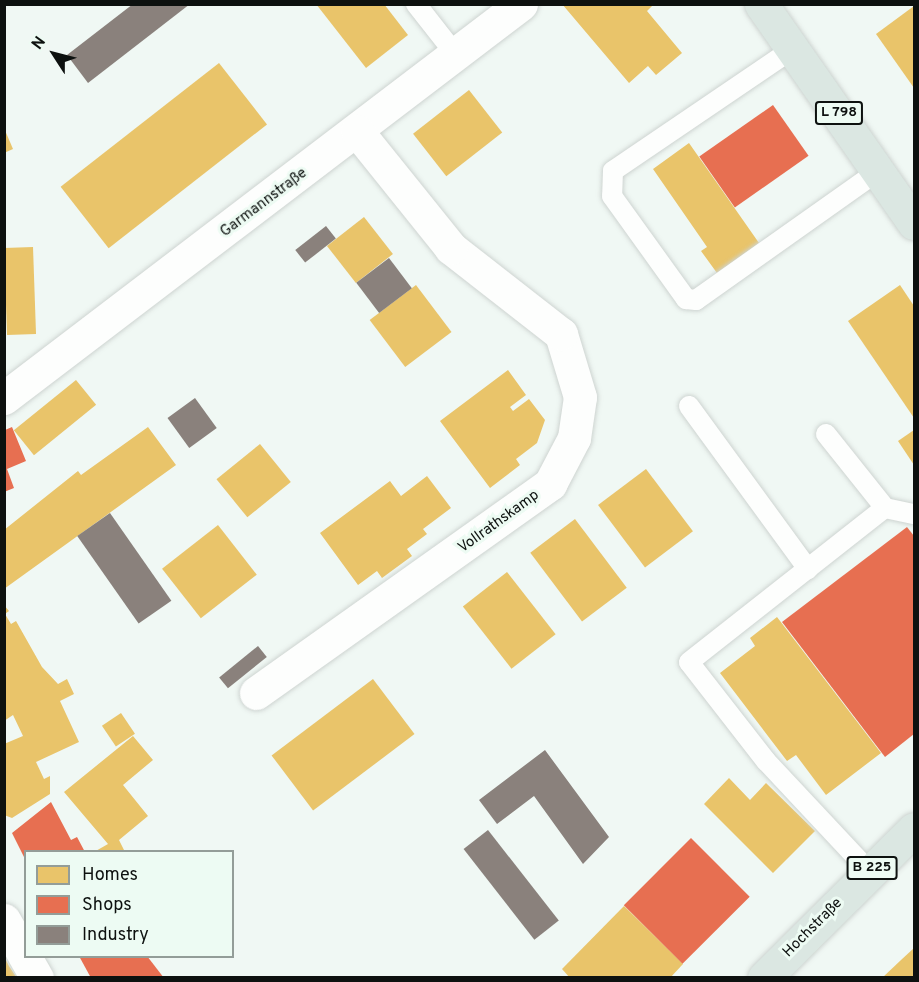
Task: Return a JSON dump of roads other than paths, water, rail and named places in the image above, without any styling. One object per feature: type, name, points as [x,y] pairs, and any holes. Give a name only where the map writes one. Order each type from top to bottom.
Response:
[{"type":"main road","name":"L 798","points":[[761,4],[915,223]]},
{"type":"main road","name":"Hochstraße","points":[[764,978],[869,871],[915,829]]},
{"type":"street","name":"Garmannstraße","points":[[4,398],[521,4]]},
{"type":"street","name":"Vollrathskamp","points":[[256,693],[550,484],[574,438],[580,397],[561,334],[451,248],[357,131]]},
{"type":"street","points":[[4,920],[24,955]]},
{"type":"street","points":[[26,958],[37,978]]},
{"type":"lane","points":[[416,4],[456,55]]},
{"type":"lane","points":[[794,48],[614,171],[612,196],[686,299],[696,300],[878,171]]},
{"type":"lane","points":[[689,406],[808,569]]},
{"type":"lane","points":[[826,434],[885,508],[915,514]]},
{"type":"lane","points":[[869,871],[766,761],[689,662],[885,508]]}]
